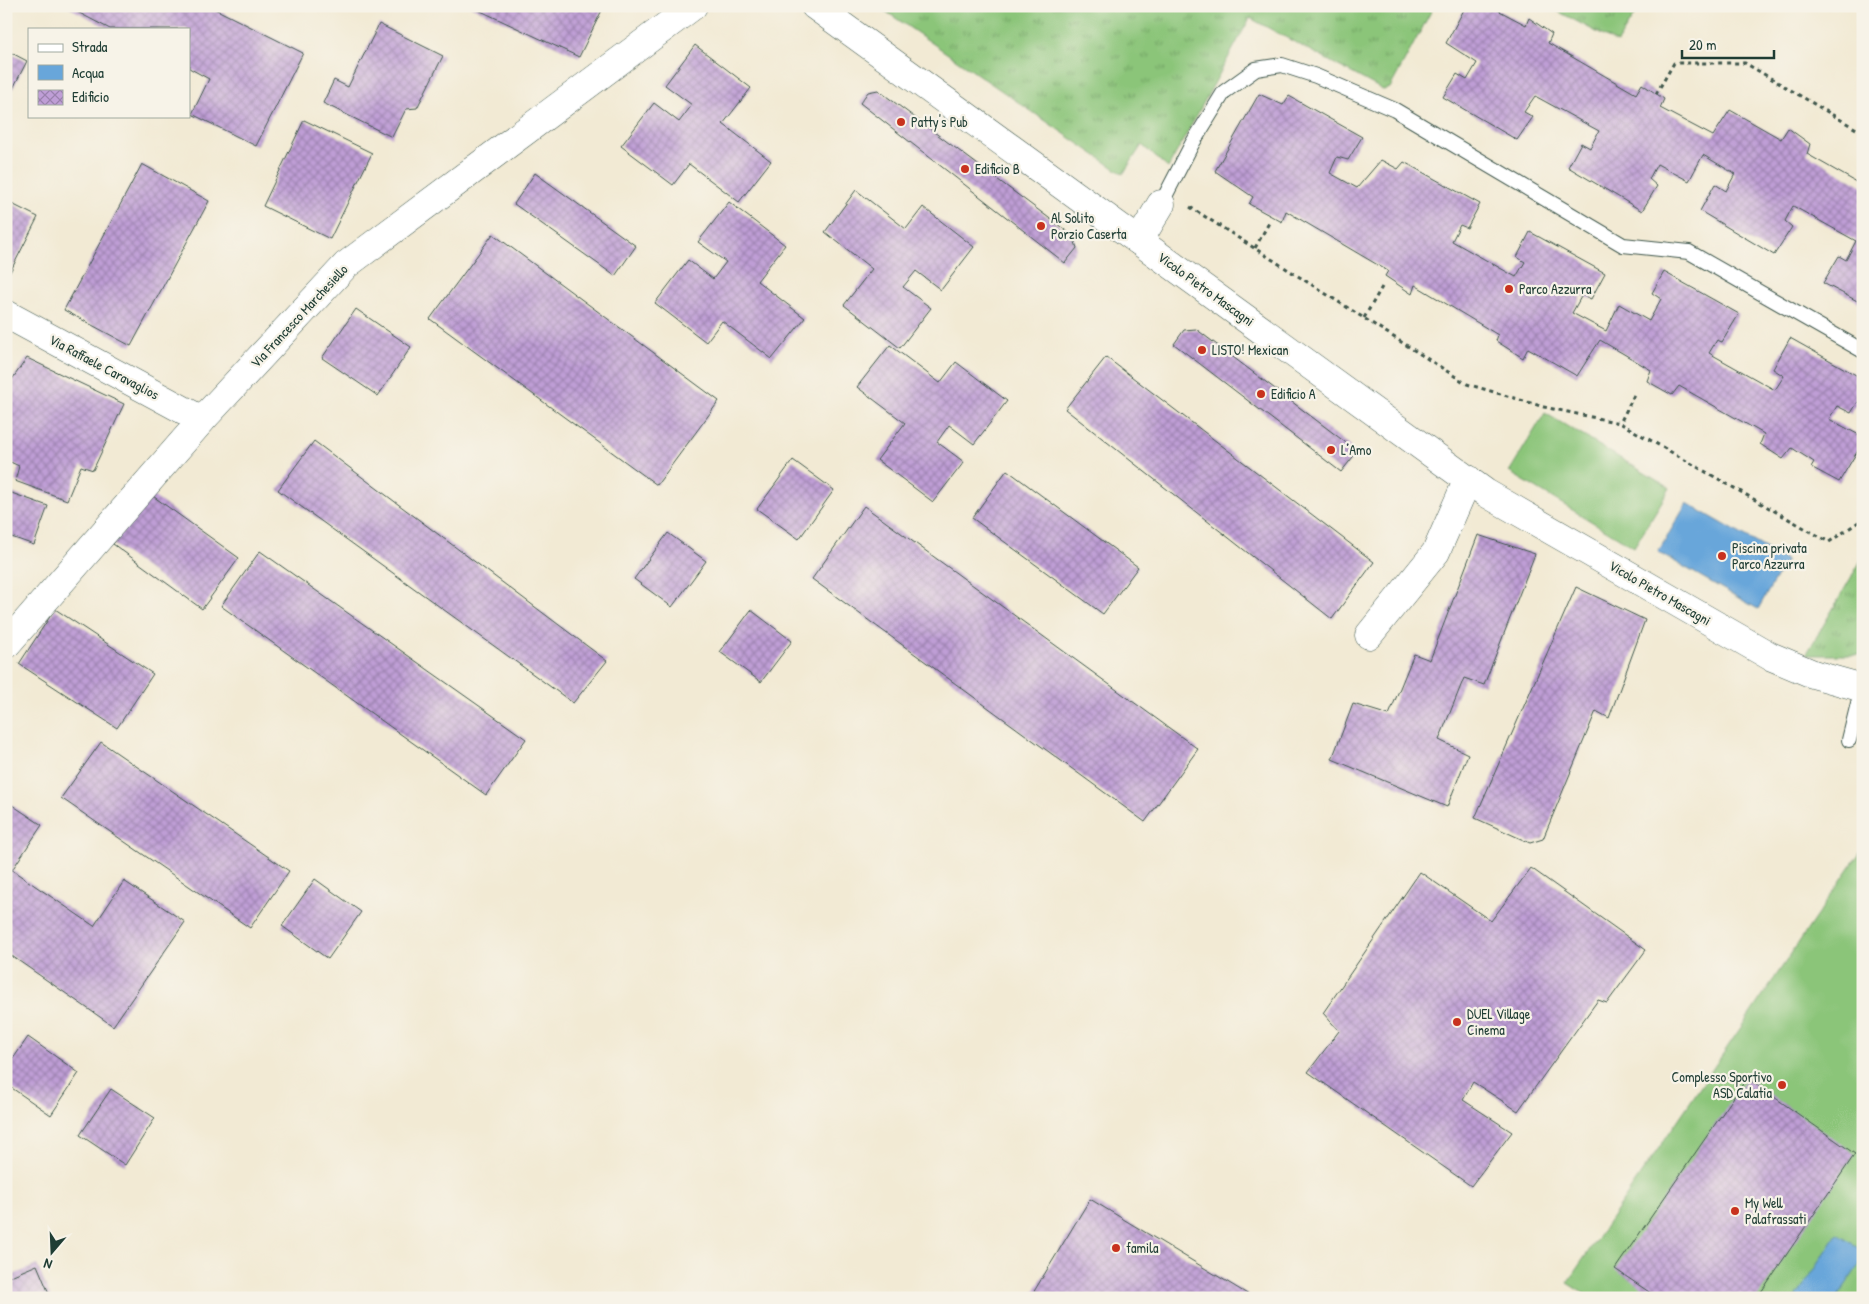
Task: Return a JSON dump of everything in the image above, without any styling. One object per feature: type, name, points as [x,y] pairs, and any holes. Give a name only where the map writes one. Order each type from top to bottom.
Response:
[{"type":"street","name":"Via Francesco Marchesiello","points":[[6,645],[202,420],[346,264],[693,6]]},
{"type":"street","name":"Vicolo Pietro Mascagni","points":[[815,6],[1486,493],[1770,656],[1813,674],[1862,688]]},
{"type":"street","points":[[1139,241],[1164,198]]},
{"type":"street","name":"Via Raffaele Caravaglios","points":[[6,314],[202,420]]},
{"type":"street","points":[[1369,635],[1436,552],[1468,479]]},
{"type":"lane","points":[[1164,198],[1192,144],[1224,92],[1256,69],[1282,65],[1316,76],[1395,110],[1623,245],[1689,252],[1863,351]]},
{"type":"lane","points":[[1848,740],[1862,688]]},
{"type":"path","points":[[1656,94],[1674,63],[1745,63],[1863,133]]},
{"type":"path","points":[[1164,198],[1255,248],[1467,384],[1544,407],[1620,423],[1829,542],[1863,519]]},
{"type":"path","points":[[1255,248],[1270,221]]},
{"type":"path","points":[[1364,318],[1382,287]]},
{"type":"path","points":[[1620,423],[1634,395]]},
{"type":"green space","points":[[878,6],[1434,6],[1390,88],[1383,90],[1250,18],[1168,168],[1142,145],[1123,174]]},
{"type":"green space","points":[[1548,6],[1640,6],[1617,43]]},
{"type":"green space","points":[[1545,413],[1670,488],[1634,547],[1509,472]]},
{"type":"green space","points":[[1863,557],[1863,655],[1806,655]]},
{"type":"green space","name":"Complesso Sportivo ASD Calatia","points":[[1863,848],[1863,1298],[1591,1298],[1567,1283]]},
{"type":"water","name":"Piscina privata Parco Azzurra","points":[[1687,503],[1786,560],[1758,609],[1658,552]]},
{"type":"water","points":[[1837,1234],[1863,1250],[1863,1259],[1837,1298],[1796,1298]]},
{"type":"building","points":[[66,6],[209,6],[303,53],[256,146],[192,114],[209,79],[190,69],[190,28],[108,28]]},
{"type":"building","points":[[470,6],[604,6],[579,57]]},
{"type":"building","points":[[1466,6],[1490,6],[1526,25],[1529,18],[1552,34],[1548,43],[1636,94],[1642,84],[1664,99],[1660,108],[1713,136],[1730,110],[1781,139],[1788,128],[1810,144],[1807,154],[1863,186],[1863,304],[1823,283],[1839,256],[1846,260],[1856,241],[1793,206],[1785,221],[1792,227],[1774,255],[1700,211],[1715,184],[1726,191],[1735,174],[1703,155],[1689,181],[1657,164],[1649,179],[1657,186],[1642,211],[1568,167],[1581,143],[1590,148],[1599,131],[1535,96],[1524,112],[1533,117],[1517,140],[1443,97],[1457,74],[1467,80],[1477,63],[1446,43]]},
{"type":"building","points":[[379,24],[443,56],[417,108],[406,109],[392,137],[323,103],[334,80],[348,87]]},
{"type":"building","points":[[695,45],[751,88],[723,124],[771,161],[739,202],[689,164],[673,185],[621,146],[654,103],[679,122],[692,105],[665,85]]},
{"type":"building","points":[[6,50],[27,61],[6,102]]},
{"type":"building","name":"Edificio B","points":[[878,90],[1073,236],[1077,248],[1065,263],[860,103],[868,92]]},
{"type":"building","name":"Parco Azzurra","points":[[1259,94],[1283,105],[1289,96],[1362,137],[1348,160],[1337,157],[1330,173],[1357,188],[1381,160],[1398,169],[1404,162],[1480,204],[1467,228],[1460,225],[1452,241],[1516,277],[1525,262],[1517,257],[1530,232],[1605,273],[1591,299],[1582,295],[1572,313],[1606,331],[1619,304],[1649,321],[1661,299],[1652,293],[1664,272],[1739,314],[1722,342],[1717,340],[1709,353],[1775,390],[1784,376],[1773,369],[1790,338],[1863,379],[1863,394],[1851,413],[1837,406],[1829,419],[1863,437],[1863,442],[1839,482],[1811,467],[1814,462],[1792,448],[1783,459],[1760,444],[1764,434],[1679,386],[1672,395],[1647,381],[1651,370],[1600,340],[1577,376],[1528,348],[1523,358],[1496,341],[1498,335],[1415,285],[1412,294],[1385,276],[1388,271],[1286,211],[1282,222],[1249,204],[1253,197],[1215,171]]},
{"type":"building","points":[[304,120],[372,153],[330,239],[263,206]]},
{"type":"building","points":[[142,164],[209,201],[131,346],[64,310]]},
{"type":"building","points":[[535,173],[636,246],[615,276],[514,204]]},
{"type":"building","points":[[856,190],[906,229],[923,207],[974,247],[941,290],[916,271],[903,287],[931,308],[900,348],[844,305],[872,269],[825,232]]},
{"type":"building","points":[[6,201],[38,217],[6,280]]},
{"type":"building","points":[[729,202],[785,245],[757,281],[805,318],[772,359],[722,321],[706,342],[655,303],[688,260],[713,279],[726,262],[698,242]]},
{"type":"building","points":[[493,234],[719,401],[657,485],[430,319]]},
{"type":"building","points":[[356,309],[411,347],[378,396],[322,358]]},
{"type":"building","name":"Edificio A","points":[[1196,329],[1349,445],[1353,457],[1341,472],[1174,344],[1184,330]]},
{"type":"building","points":[[890,345],[940,383],[956,362],[1007,401],[974,444],[949,425],[937,442],[964,462],[933,502],[877,460],[905,423],[857,387]]},
{"type":"building","points":[[1106,357],[1374,562],[1332,619],[1065,409]]},
{"type":"building","points":[[27,358],[124,404],[93,470],[81,466],[67,500],[15,481],[19,466],[6,460],[6,388]]},
{"type":"building","points":[[314,441],[607,661],[573,703],[278,490]]},
{"type":"building","points":[[793,460],[834,490],[799,539],[757,509]]},
{"type":"building","points":[[1007,470],[1138,567],[1103,614],[972,518]]},
{"type":"building","points":[[6,491],[48,506],[34,545],[6,535]]},
{"type":"building","points":[[150,494],[239,558],[202,609],[113,544]]},
{"type":"building","points":[[864,506],[1198,749],[1145,822],[812,579]]},
{"type":"building","points":[[668,533],[706,561],[672,607],[634,579]]},
{"type":"building","points":[[1478,535],[1535,554],[1484,685],[1464,678],[1439,740],[1468,754],[1447,807],[1332,759],[1353,704],[1389,715],[1414,654],[1430,660]]},
{"type":"building","points":[[260,551],[526,739],[486,795],[221,606]]},
{"type":"building","points":[[1576,587],[1645,620],[1609,718],[1596,711],[1543,839],[1530,843],[1475,818]]},
{"type":"building","points":[[55,609],[153,674],[117,728],[19,664]]},
{"type":"building","points":[[751,610],[792,641],[761,682],[720,652]]},
{"type":"building","points":[[101,742],[289,871],[250,928],[61,798]]},
{"type":"building","points":[[6,801],[42,825],[12,870],[94,926],[124,881],[185,922],[113,1026],[6,952]]},
{"type":"building","name":"DUEL Village Cinema","points":[[1531,868],[1646,950],[1607,1003],[1598,1000],[1518,1111],[1473,1082],[1463,1100],[1512,1132],[1471,1186],[1308,1072],[1339,1031],[1323,1013],[1420,872],[1491,921]]},
{"type":"building","points":[[315,879],[361,912],[328,959],[282,926]]},
{"type":"building","points":[[28,1037],[79,1073],[51,1115],[6,1084],[6,1069]]},
{"type":"building","name":"My Well Palafrassati","points":[[1747,1078],[1855,1154],[1757,1298],[1658,1298],[1615,1269]]},
{"type":"building","points":[[111,1089],[155,1118],[125,1165],[80,1135]]},
{"type":"building","name":"famila","points":[[1090,1199],[1254,1298],[1030,1298]]},
{"type":"building","points":[[37,1265],[51,1298],[6,1298],[6,1278]]},
{"type":"place","name":"Patty's Pub","points":[[901,122]]},
{"type":"place","name":"Edificio B","points":[[965,169]]},
{"type":"place","name":"Al Solito Porzio Caserta","points":[[1041,226]]},
{"type":"place","name":"Parco Azzurra","points":[[1509,289]]},
{"type":"place","name":"LISTO! Mexican","points":[[1202,350]]},
{"type":"place","name":"Edificio A","points":[[1261,394]]},
{"type":"place","name":"L’Amo","points":[[1331,450]]},
{"type":"place","name":"Piscina privata Parco Azzurra","points":[[1722,556]]},
{"type":"place","name":"DUEL Village Cinema","points":[[1457,1022]]},
{"type":"place","name":"Complesso Sportivo ASD Calatia","points":[[1782,1085]]},
{"type":"place","name":"My Well Palafrassati","points":[[1735,1211]]},
{"type":"place","name":"famila","points":[[1116,1248]]}]
